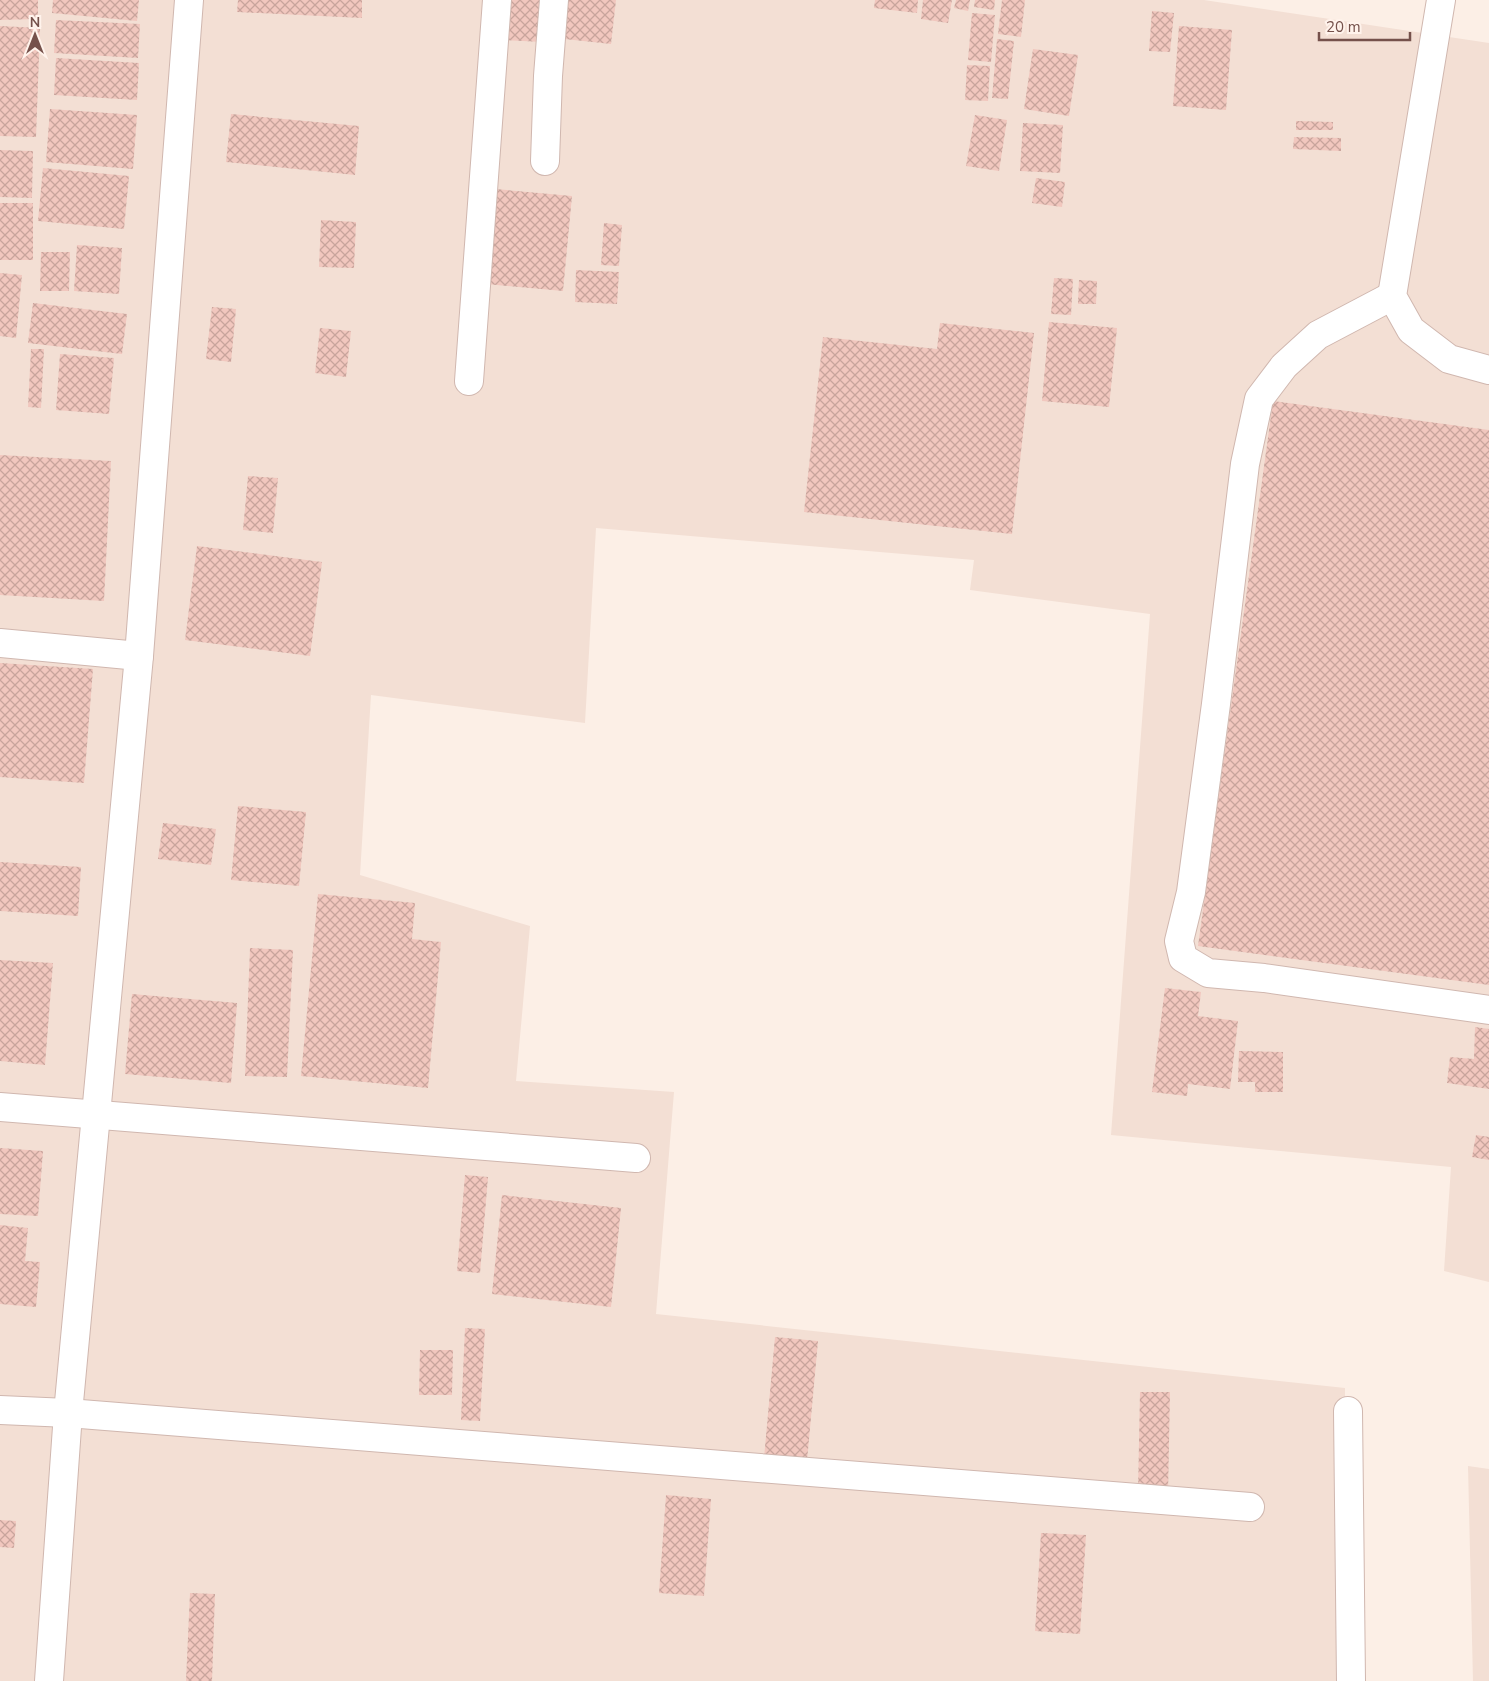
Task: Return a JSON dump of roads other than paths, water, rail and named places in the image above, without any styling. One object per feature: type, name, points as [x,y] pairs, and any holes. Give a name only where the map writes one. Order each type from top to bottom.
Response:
[{"type":"street","points":[[49,1681],[68,1413],[139,656],[189,0]]},
{"type":"street","points":[[469,381],[498,0]]},
{"type":"street","points":[[545,161],[548,76],[554,0]]},
{"type":"street","points":[[1441,0],[1392,296],[1410,330],[1449,359],[1489,370]]},
{"type":"street","points":[[1392,296],[1318,335],[1284,366],[1259,399],[1245,464],[1191,892],[1179,941],[1183,958],[1208,973],[1264,978],[1489,1010]]},
{"type":"street","points":[[0,643],[139,656]]},
{"type":"street","points":[[0,1107],[636,1158]]},
{"type":"street","points":[[0,1410],[68,1413],[1250,1508]]},
{"type":"street","points":[[1348,1411],[1351,1681]]}]
